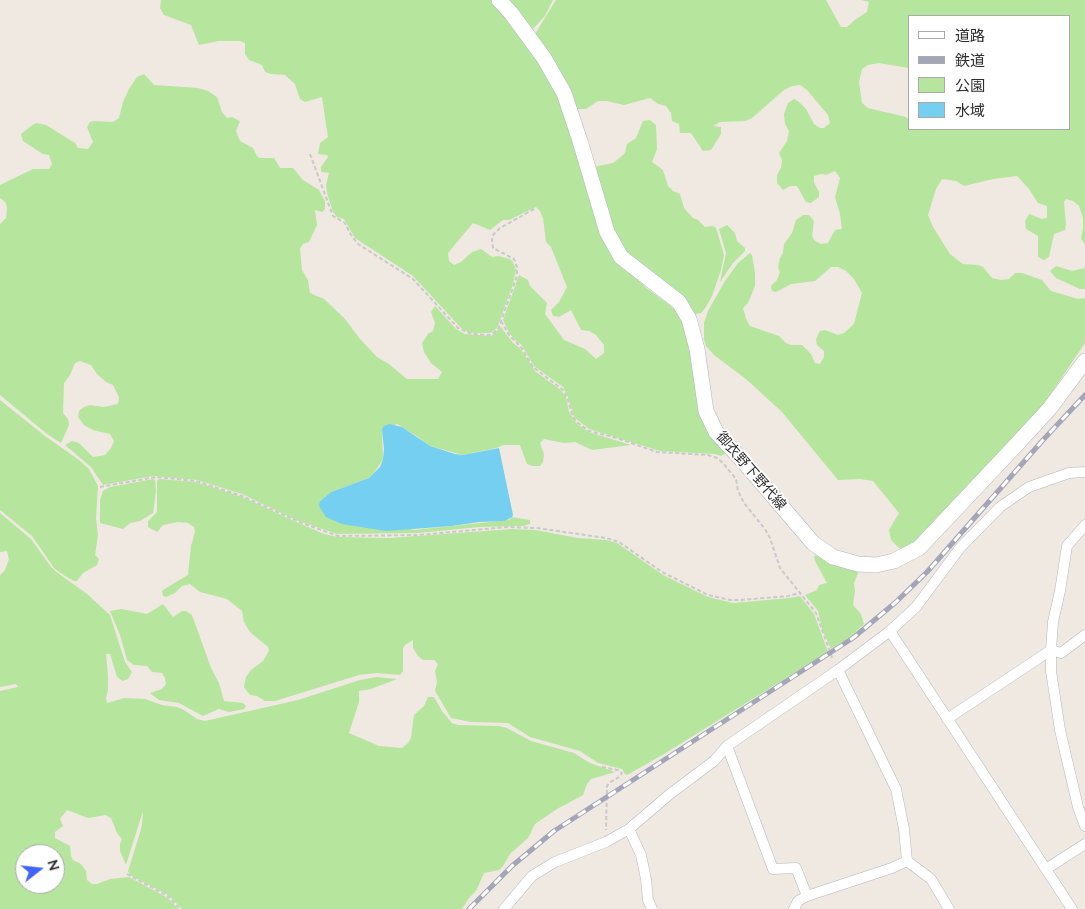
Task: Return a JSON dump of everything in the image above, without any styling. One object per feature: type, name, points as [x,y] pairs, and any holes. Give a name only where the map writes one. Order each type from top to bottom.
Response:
[{"type":"main road","name":"御衣野下野代線","points":[[499,0],[511,13],[544,58],[564,93],[607,232],[621,257],[679,302],[689,319],[697,349],[706,410],[716,432],[743,460],[813,543],[833,557],[858,564],[876,564],[894,561],[919,548],[1050,408],[1085,361]]},
{"type":"street","points":[[504,909],[532,876],[555,862],[606,842],[629,829],[670,794],[714,761],[727,746],[838,670],[890,631],[916,607],[960,548],[1000,508],[1029,488],[1069,473],[1085,472]]},
{"type":"street","points":[[1085,525],[1067,546],[1053,622],[1051,650],[1051,671],[1060,730],[1078,807],[1085,826]]},
{"type":"street","points":[[890,631],[1072,909]]},
{"type":"street","points":[[1051,650],[1061,653],[1085,635]]},
{"type":"street","points":[[947,719],[1051,650]]},
{"type":"street","points":[[838,670],[896,790],[904,829],[907,861],[931,879],[949,909]]},
{"type":"street","points":[[727,746],[773,869],[796,868],[806,896]]},
{"type":"street","points":[[629,829],[641,855],[648,900],[652,909]]},
{"type":"street","points":[[1046,869],[1085,844]]},
{"type":"street","points":[[794,909],[798,901],[806,896],[892,868],[907,861]]},
{"type":"path","points":[[310,154],[333,216],[344,223],[358,244],[413,279],[461,331],[472,334],[490,335],[496,331],[515,283],[516,262],[511,256],[493,248],[493,235],[500,228],[536,208]]},
{"type":"path","points":[[501,321],[509,335],[521,347],[533,367],[563,390],[573,417],[578,424],[589,431],[617,438],[657,452],[708,455],[717,458],[723,463],[736,479],[738,491],[744,503],[766,529],[780,568],[816,613],[838,670]]},
{"type":"path","points":[[100,488],[156,477],[196,481],[242,496],[302,524],[338,536],[419,535],[507,527],[554,530],[619,542],[662,572],[708,595],[730,600],[789,596],[799,593]]},
{"type":"path","points":[[602,767],[618,770],[622,773],[607,786],[606,842]]},
{"type":"path","points":[[127,874],[169,897],[180,909]]},
{"type":"green space","points":[[161,0],[494,0],[508,15],[551,81],[568,120],[586,180],[636,276],[645,287],[671,306],[680,316],[693,349],[696,396],[700,408],[726,453],[721,456],[715,454],[660,451],[589,429],[574,417],[563,387],[534,366],[521,344],[509,333],[503,320],[519,275],[528,280],[530,286],[547,303],[545,314],[564,340],[585,349],[596,359],[604,353],[604,345],[596,335],[589,331],[581,330],[571,310],[559,317],[553,316],[551,310],[559,302],[567,287],[551,247],[546,242],[543,218],[536,207],[509,220],[503,220],[490,230],[473,223],[448,253],[449,261],[454,265],[461,262],[472,252],[481,249],[492,257],[498,256],[510,259],[516,270],[513,284],[495,330],[490,333],[471,333],[462,329],[413,276],[355,238],[344,219],[337,217],[333,212],[326,185],[329,173],[321,172],[321,167],[328,157],[327,155],[318,154],[320,143],[328,137],[322,97],[305,102],[300,99],[295,84],[285,75],[265,72],[262,65],[249,60],[245,54],[245,43],[240,41],[218,41],[199,45],[191,25],[164,15],[160,8]]},
{"type":"green space","points":[[509,0],[553,0],[545,16],[533,29]]},
{"type":"green space","points":[[556,0],[826,0],[841,27],[847,27],[867,12],[869,2],[861,0],[1085,0],[1085,245],[1081,238],[1083,218],[1079,206],[1073,201],[1066,199],[1064,202],[1065,230],[1054,234],[1049,257],[1044,260],[1038,257],[1038,236],[1026,229],[1025,221],[1029,214],[1042,219],[1047,218],[1047,206],[1038,203],[1017,176],[993,179],[964,186],[956,181],[942,179],[936,189],[928,215],[933,227],[950,254],[963,264],[983,267],[992,278],[1001,280],[1009,279],[1015,273],[1022,273],[1042,280],[1051,291],[1078,299],[1085,298],[1085,343],[1044,404],[923,537],[911,547],[899,548],[891,540],[889,530],[899,513],[873,481],[860,479],[838,480],[782,412],[746,379],[714,355],[706,346],[704,339],[704,323],[708,311],[738,263],[750,253],[755,273],[755,286],[748,303],[743,308],[750,326],[779,336],[791,345],[802,345],[811,354],[815,363],[820,364],[824,357],[824,351],[817,345],[816,339],[820,331],[825,330],[838,335],[844,333],[854,324],[862,293],[854,279],[846,271],[838,267],[831,267],[815,281],[791,284],[776,292],[772,291],[771,286],[777,280],[784,244],[792,233],[796,220],[803,215],[809,215],[814,221],[812,236],[815,241],[821,244],[828,243],[835,230],[842,229],[835,197],[840,178],[835,171],[826,175],[814,176],[819,197],[811,203],[806,202],[797,186],[790,186],[783,190],[777,183],[777,175],[781,168],[782,160],[779,153],[787,141],[789,131],[785,124],[784,114],[788,103],[794,99],[799,102],[806,109],[814,124],[820,128],[824,128],[830,123],[828,115],[807,90],[800,85],[792,86],[784,90],[752,118],[745,121],[720,122],[713,126],[721,127],[721,134],[711,150],[703,151],[691,133],[680,133],[679,124],[672,121],[671,113],[666,106],[658,104],[650,98],[624,105],[598,101],[586,109],[576,109],[535,34]]},
{"type":"green space","points":[[144,74],[154,85],[198,88],[208,91],[217,97],[222,112],[227,118],[232,117],[240,121],[236,131],[240,141],[253,148],[260,158],[274,158],[280,168],[293,168],[303,180],[319,190],[325,201],[325,209],[322,212],[315,210],[317,225],[309,242],[303,244],[300,249],[302,270],[308,280],[310,293],[324,299],[345,319],[377,357],[407,379],[438,379],[442,372],[431,363],[424,352],[422,343],[428,334],[433,331],[435,323],[431,312],[435,306],[456,329],[465,334],[491,336],[501,327],[513,343],[520,348],[536,372],[561,390],[566,397],[569,412],[577,424],[589,432],[631,445],[592,450],[575,442],[564,443],[544,439],[540,443],[544,454],[543,462],[540,466],[532,466],[527,464],[520,445],[504,445],[463,455],[430,446],[397,424],[382,430],[383,459],[369,478],[331,492],[320,501],[414,530],[509,520],[512,517],[530,520],[530,524],[523,526],[480,527],[418,533],[337,534],[296,520],[242,494],[197,480],[153,476],[103,485],[91,467],[65,445],[72,441],[79,443],[93,457],[105,455],[114,441],[110,434],[93,430],[84,425],[78,417],[79,411],[90,405],[104,407],[118,404],[119,397],[113,385],[97,374],[91,365],[80,361],[75,363],[64,383],[63,413],[68,419],[69,425],[61,443],[47,434],[0,395],[0,224],[6,218],[7,209],[6,203],[0,198],[0,185],[33,169],[49,169],[52,164],[49,155],[43,154],[23,141],[21,134],[31,126],[36,123],[46,125],[75,143],[78,148],[88,149],[93,142],[87,127],[90,122],[113,122],[119,118],[129,89],[137,77]]},
{"type":"green space","points":[[650,120],[656,125],[657,149],[652,162],[663,170],[668,186],[680,194],[684,208],[693,218],[705,227],[713,226],[716,228],[724,255],[712,296],[701,313],[695,314],[622,250],[616,238],[593,167],[613,163],[617,160],[625,153],[627,144],[636,138],[643,121]]},
{"type":"green space","points":[[727,225],[735,233],[737,241],[745,248],[745,251],[733,263],[720,282],[726,253],[719,229]]},
{"type":"green space","points":[[1056,266],[1072,271],[1085,268],[1085,289],[1080,289],[1056,278],[1050,271]]},
{"type":"green space","points":[[0,400],[79,460],[89,469],[98,486],[96,518],[98,535],[95,555],[99,559],[97,565],[83,573],[77,581],[65,576],[54,568],[32,536],[0,510]]},
{"type":"green space","points":[[159,479],[196,482],[215,488],[242,497],[324,534],[338,537],[390,538],[512,529],[535,530],[578,538],[606,540],[617,543],[663,575],[708,597],[733,603],[800,596],[814,614],[828,652],[627,775],[622,769],[598,763],[580,751],[530,737],[508,723],[471,722],[451,718],[435,691],[437,682],[435,671],[438,664],[434,660],[423,660],[418,656],[413,648],[413,640],[403,648],[403,671],[400,675],[376,673],[359,675],[275,701],[265,701],[257,696],[250,695],[244,687],[246,677],[251,670],[263,661],[269,651],[268,647],[250,632],[244,622],[242,611],[227,599],[200,592],[190,584],[182,586],[175,593],[166,597],[163,596],[162,591],[188,575],[191,546],[195,532],[194,527],[188,523],[178,522],[163,525],[157,532],[148,527],[148,521],[157,512],[157,481]]},
{"type":"green space","points":[[155,480],[156,491],[153,513],[140,521],[130,523],[123,529],[100,523],[100,500],[103,491],[110,487]]},
{"type":"green space","points":[[0,513],[31,539],[51,567],[87,594],[110,615],[125,662],[132,672],[128,679],[123,681],[117,677],[110,654],[106,654],[108,677],[107,703],[124,698],[145,699],[162,705],[177,707],[197,719],[205,721],[298,700],[360,680],[376,677],[397,679],[371,689],[359,691],[359,702],[349,733],[379,746],[402,748],[411,738],[414,715],[424,706],[428,697],[434,697],[452,723],[507,728],[531,741],[574,753],[590,763],[615,772],[591,779],[583,795],[535,824],[528,838],[510,854],[499,870],[484,873],[476,891],[462,909],[182,909],[168,895],[130,875],[128,871],[142,826],[143,811],[126,865],[120,851],[122,839],[117,833],[111,818],[106,815],[88,818],[67,810],[60,819],[63,826],[55,832],[55,838],[70,846],[73,860],[81,864],[86,871],[87,880],[92,884],[97,884],[110,879],[129,877],[168,898],[178,909],[0,909],[0,691],[18,687],[16,684],[0,687],[0,575],[5,570],[9,559],[7,551],[0,552]]},
{"type":"green space","points":[[818,555],[859,571],[854,583],[853,605],[861,614],[864,624],[849,638],[831,649],[822,629],[818,611],[805,595],[817,590],[819,585],[827,583],[815,561],[814,556]]},
{"type":"green space","points":[[163,604],[173,617],[182,611],[192,615],[211,668],[219,683],[224,701],[243,703],[246,706],[244,709],[229,712],[219,709],[203,716],[179,703],[159,700],[150,693],[162,689],[166,684],[165,678],[162,673],[152,672],[147,666],[134,665],[127,660],[120,635],[110,611],[121,609],[147,614]]},
{"type":"water","points":[[389,424],[402,427],[430,446],[455,454],[463,455],[499,448],[512,517],[505,521],[386,531],[342,524],[326,517],[319,506],[320,501],[331,492],[369,478],[380,467],[384,449],[382,430],[384,426]]},
{"type":"railway","points":[[469,909],[512,866],[554,831],[853,638],[896,602],[927,572],[1085,395]]}]
